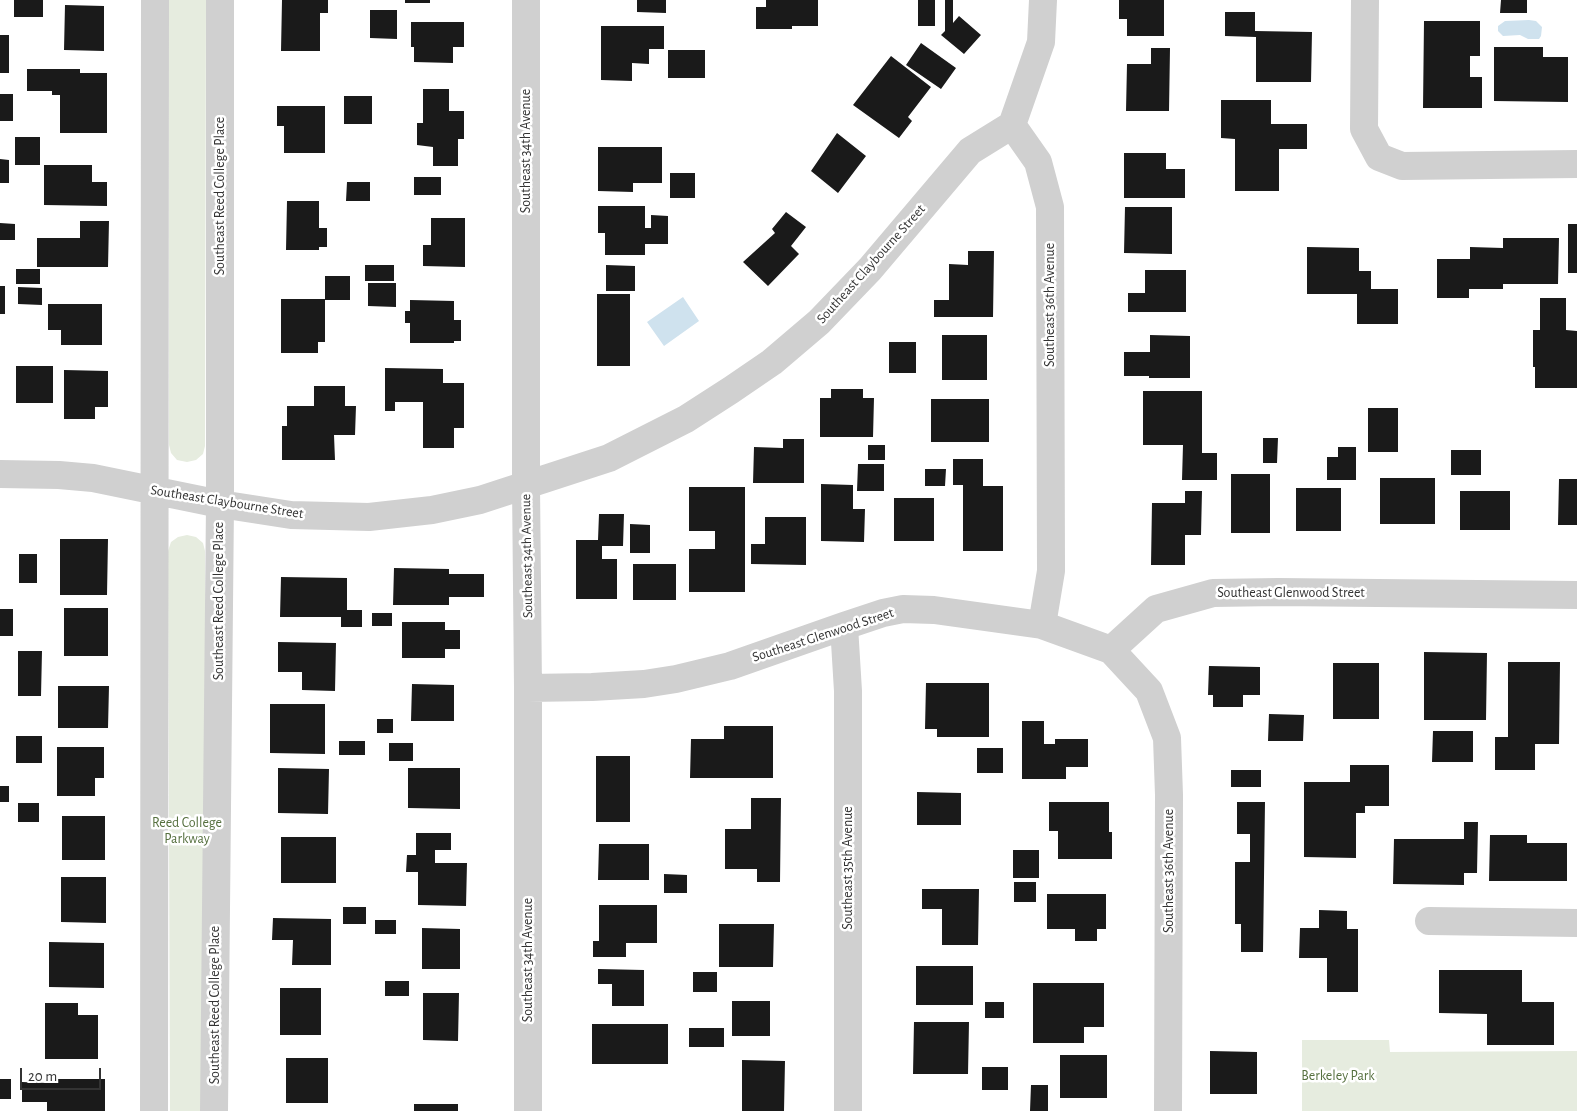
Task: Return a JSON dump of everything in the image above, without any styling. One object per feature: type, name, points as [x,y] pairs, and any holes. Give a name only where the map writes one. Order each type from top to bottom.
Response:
[{"type":"street","points":[[154,1111],[155,0]]},
{"type":"street","name":"Southeast Reed College Place","points":[[214,1111],[220,504],[220,0]]},
{"type":"street","name":"Southeast 34th Avenue","points":[[526,0],[528,1111]]},
{"type":"street","points":[[1012,125],[1041,42],[1043,0]]},
{"type":"street","points":[[1365,0],[1364,129],[1379,157],[1402,166],[1577,164]]},
{"type":"street","name":"Southeast Claybourne Street","points":[[0,474],[93,478],[220,504],[291,515],[369,517],[432,510],[480,500],[526,486],[618,453],[686,418],[732,390],[772,362],[820,322],[870,269],[970,151],[1012,125]]},
{"type":"street","name":"Southeast 36th Avenue","points":[[1012,125],[1038,162],[1050,208],[1050,571],[1042,625]]},
{"type":"street","name":"Southeast Glenwood Street","points":[[528,688],[644,684],[676,679],[730,666],[844,626],[903,609],[934,610],[1042,625],[1111,650],[1156,609],[1212,593],[1577,595]]},
{"type":"street","name":"Southeast 35th Avenue","points":[[844,626],[848,691],[848,1111]]},
{"type":"street","name":"Southeast 36th Avenue","points":[[1111,650],[1149,690],[1166,738],[1169,795],[1168,1111]]},
{"type":"street","points":[[1430,921],[1577,923]]},
{"type":"green space","points":[[169,0],[206,0],[205,446],[203,454],[196,460],[187,462],[177,460],[171,453],[169,445]]},
{"type":"green space","name":"Reed College Parkway","points":[[187,535],[196,537],[203,543],[205,551],[206,1111],[170,1111],[168,551],[171,542],[178,537]]},
{"type":"green space","name":"Berkeley Park","points":[[1302,1040],[1389,1040],[1390,1052],[1577,1051],[1577,1111],[1302,1111]]},
{"type":"water","points":[[1505,21],[1536,21],[1542,27],[1539,39],[1528,39],[1520,35],[1503,36],[1498,31],[1498,26]]},
{"type":"water","points":[[683,297],[699,321],[664,346],[647,322]]},
{"type":"building","points":[[14,0],[43,0],[43,17],[14,17]]},
{"type":"building","points":[[282,0],[328,0],[328,13],[320,13],[320,51],[281,51]]},
{"type":"building","points":[[405,0],[430,0],[430,3],[405,3]]},
{"type":"building","points":[[637,0],[666,0],[666,13],[637,12]]},
{"type":"building","points":[[766,0],[818,0],[818,26],[792,26],[792,29],[756,29],[756,7],[766,7]]},
{"type":"building","points":[[918,0],[935,0],[935,26],[918,26]]},
{"type":"building","points":[[945,0],[953,0],[953,23],[959,16],[981,35],[964,54],[941,35],[945,31]]},
{"type":"building","points":[[1119,0],[1164,0],[1164,36],[1127,36],[1127,19],[1119,19]]},
{"type":"building","points":[[1501,0],[1527,0],[1527,13],[1500,13]]},
{"type":"building","points":[[65,5],[104,6],[104,51],[64,50]]},
{"type":"building","points":[[370,10],[397,10],[397,39],[370,38]]},
{"type":"building","points":[[1225,12],[1255,12],[1255,31],[1312,32],[1311,82],[1256,82],[1256,37],[1225,36]]},
{"type":"building","points":[[1424,21],[1480,21],[1480,56],[1470,56],[1470,77],[1482,77],[1482,108],[1423,108]]},
{"type":"building","points":[[411,22],[464,22],[464,47],[453,47],[453,63],[414,62],[414,47],[411,47]]},
{"type":"building","points":[[601,26],[664,26],[664,49],[649,49],[649,64],[632,63],[632,81],[601,80]]},
{"type":"building","points":[[0,35],[9,35],[9,73],[0,73]]},
{"type":"building","points":[[921,43],[956,68],[941,89],[906,65]]},
{"type":"building","points":[[1494,47],[1543,47],[1543,57],[1568,57],[1568,102],[1494,101]]},
{"type":"building","points":[[1151,48],[1170,48],[1169,111],[1126,111],[1127,64],[1151,64]]},
{"type":"building","points":[[668,50],[705,50],[705,78],[668,78]]},
{"type":"building","points":[[891,56],[931,87],[908,117],[912,121],[899,138],[853,105]]},
{"type":"building","points":[[27,69],[80,69],[80,73],[107,73],[107,133],[60,133],[60,95],[52,95],[52,91],[27,91]]},
{"type":"building","points":[[423,89],[449,89],[449,111],[464,111],[464,139],[458,139],[458,166],[433,166],[433,147],[417,145],[417,123],[423,123]]},
{"type":"building","points":[[0,94],[13,94],[13,121],[0,121]]},
{"type":"building","points":[[344,96],[372,96],[372,124],[344,124]]},
{"type":"building","points":[[1221,100],[1271,100],[1271,124],[1307,124],[1307,149],[1279,149],[1279,191],[1235,191],[1235,139],[1221,138]]},
{"type":"building","points":[[277,106],[325,106],[325,153],[284,153],[284,126],[277,126]]},
{"type":"building","points":[[837,133],[866,156],[838,193],[811,171]]},
{"type":"building","points":[[15,137],[40,137],[40,165],[15,165]]},
{"type":"building","points":[[598,147],[662,147],[662,183],[633,183],[633,192],[598,191]]},
{"type":"building","points":[[1124,153],[1166,153],[1166,169],[1185,169],[1185,198],[1124,198]]},
{"type":"building","points":[[0,159],[9,160],[9,183],[0,183]]},
{"type":"building","points":[[44,165],[92,165],[92,182],[107,182],[107,206],[44,205]]},
{"type":"building","points":[[670,173],[695,173],[695,198],[670,198]]},
{"type":"building","points":[[414,177],[441,177],[441,195],[414,195]]},
{"type":"building","points":[[347,182],[370,182],[370,201],[346,201]]},
{"type":"building","points":[[287,201],[319,201],[319,228],[327,228],[327,247],[319,247],[319,250],[286,250]]},
{"type":"building","points":[[598,206],[645,206],[645,228],[651,228],[651,215],[668,216],[668,244],[645,244],[645,255],[605,255],[605,233],[598,233]]},
{"type":"building","points":[[1125,207],[1172,207],[1172,254],[1124,253]]},
{"type":"building","points":[[786,212],[806,227],[791,246],[799,254],[768,286],[743,262],[775,233],[772,229]]},
{"type":"building","points":[[431,218],[465,218],[465,267],[423,266],[423,245],[431,245]]},
{"type":"building","points":[[80,221],[109,221],[108,267],[37,267],[37,238],[80,238]]},
{"type":"building","points":[[0,223],[15,224],[15,240],[0,240]]},
{"type":"building","points":[[1568,224],[1577,224],[1577,273],[1568,273]]},
{"type":"building","points":[[1503,238],[1559,238],[1558,284],[1503,284],[1503,289],[1469,289],[1469,298],[1437,298],[1437,259],[1470,259],[1470,247],[1503,248]]},
{"type":"building","points":[[1307,247],[1359,248],[1359,271],[1371,271],[1371,289],[1398,289],[1398,324],[1357,324],[1357,294],[1307,294]]},
{"type":"building","points":[[968,251],[994,251],[993,317],[934,317],[934,300],[949,300],[949,264],[968,265]]},
{"type":"building","points":[[365,265],[394,265],[394,281],[365,281]]},
{"type":"building","points":[[606,265],[635,266],[635,291],[606,291]]},
{"type":"building","points":[[16,269],[40,269],[40,284],[16,284]]},
{"type":"building","points":[[1145,270],[1186,270],[1186,312],[1128,312],[1128,293],[1145,293]]},
{"type":"building","points":[[325,276],[350,276],[350,300],[325,300],[325,342],[318,342],[318,353],[281,353],[281,299],[325,299]]},
{"type":"building","points":[[368,283],[396,283],[396,307],[368,306]]},
{"type":"building","points":[[0,286],[5,286],[5,314],[0,314]]},
{"type":"building","points":[[18,287],[42,288],[42,305],[18,304]]},
{"type":"building","points":[[597,294],[630,294],[630,366],[597,366]]},
{"type":"building","points":[[1540,298],[1566,298],[1566,330],[1577,331],[1577,388],[1535,388],[1533,330],[1540,330]]},
{"type":"building","points":[[410,300],[454,301],[454,320],[461,320],[461,341],[454,341],[454,343],[410,343],[410,323],[405,323],[405,311],[410,311]]},
{"type":"building","points":[[48,304],[102,304],[102,345],[61,345],[61,330],[48,330]]},
{"type":"building","points":[[942,335],[987,335],[987,380],[942,380]]},
{"type":"building","points":[[1150,335],[1190,336],[1190,378],[1124,376],[1124,352],[1150,352]]},
{"type":"building","points":[[889,342],[916,342],[916,373],[889,373]]},
{"type":"building","points":[[16,366],[53,366],[53,403],[16,403]]},
{"type":"building","points":[[385,368],[443,369],[443,383],[464,383],[464,428],[454,428],[454,448],[423,448],[423,402],[395,402],[395,411],[385,411]]},
{"type":"building","points":[[64,370],[108,371],[108,407],[95,407],[95,419],[64,419]]},
{"type":"building","points":[[314,386],[345,386],[345,406],[356,406],[355,435],[334,435],[335,460],[282,460],[282,426],[287,426],[287,406],[314,406]]},
{"type":"building","points":[[831,389],[863,389],[863,398],[874,398],[873,437],[820,437],[820,398],[831,398]]},
{"type":"building","points":[[1143,391],[1202,391],[1202,453],[1217,453],[1217,480],[1182,480],[1183,445],[1143,445]]},
{"type":"building","points":[[931,399],[989,399],[989,442],[931,442]]},
{"type":"building","points":[[1368,408],[1398,408],[1398,452],[1368,452]]},
{"type":"building","points":[[1263,438],[1278,438],[1277,463],[1263,463]]},
{"type":"building","points":[[783,439],[804,439],[804,483],[753,483],[754,447],[783,448]]},
{"type":"building","points":[[868,445],[885,445],[885,460],[868,460]]},
{"type":"building","points":[[1338,447],[1356,447],[1356,480],[1327,480],[1327,457],[1338,457]]},
{"type":"building","points":[[1451,450],[1481,450],[1481,475],[1451,475]]},
{"type":"building","points":[[953,459],[983,459],[983,486],[1003,486],[1003,551],[963,551],[963,485],[953,485]]},
{"type":"building","points":[[858,464],[884,464],[884,491],[857,491]]},
{"type":"building","points":[[925,469],[946,469],[945,486],[925,486]]},
{"type":"building","points":[[1231,474],[1270,474],[1270,533],[1231,533]]},
{"type":"building","points":[[1380,478],[1435,478],[1435,524],[1380,524]]},
{"type":"building","points":[[1559,479],[1577,479],[1577,525],[1558,525]]},
{"type":"building","points":[[821,484],[853,485],[853,509],[865,509],[864,542],[821,541]]},
{"type":"building","points":[[689,487],[745,487],[745,592],[689,592],[689,549],[715,549],[715,531],[689,531]]},
{"type":"building","points":[[1296,488],[1341,488],[1341,531],[1296,531]]},
{"type":"building","points":[[1185,491],[1202,491],[1201,535],[1185,535],[1185,565],[1151,565],[1152,503],[1185,503]]},
{"type":"building","points":[[1460,491],[1510,491],[1510,530],[1460,530]]},
{"type":"building","points":[[894,498],[934,498],[934,541],[894,541]]},
{"type":"building","points":[[599,514],[624,514],[623,546],[602,546],[602,559],[617,559],[617,599],[576,599],[576,540],[598,540]]},
{"type":"building","points":[[765,517],[806,517],[806,565],[751,564],[751,544],[765,544]]},
{"type":"building","points":[[630,524],[650,525],[650,553],[630,553]]},
{"type":"building","points":[[60,539],[108,539],[107,595],[60,595]]},
{"type":"building","points":[[19,554],[37,554],[37,583],[19,583]]},
{"type":"building","points":[[633,564],[676,564],[676,600],[633,600]]},
{"type":"building","points":[[394,568],[449,569],[449,574],[484,574],[484,597],[449,597],[449,605],[393,605]]},
{"type":"building","points":[[281,577],[347,578],[347,610],[362,610],[362,627],[341,627],[341,617],[280,617]]},
{"type":"building","points":[[64,608],[108,608],[108,656],[64,656]]},
{"type":"building","points":[[0,609],[13,609],[13,636],[0,636]]},
{"type":"building","points":[[372,613],[392,613],[392,626],[372,626]]},
{"type":"building","points":[[402,622],[445,622],[445,630],[460,630],[460,649],[445,649],[445,658],[402,658]]},
{"type":"building","points":[[278,642],[336,643],[335,691],[302,690],[302,672],[278,672]]},
{"type":"building","points":[[18,651],[42,651],[41,696],[18,696]]},
{"type":"building","points":[[1424,652],[1487,653],[1486,720],[1424,720]]},
{"type":"building","points":[[1508,662],[1560,662],[1559,744],[1535,744],[1535,770],[1495,770],[1495,737],[1508,737]]},
{"type":"building","points":[[1333,663],[1379,663],[1379,719],[1333,719]]},
{"type":"building","points":[[1209,666],[1260,667],[1260,695],[1243,695],[1243,707],[1213,707],[1213,695],[1208,695]]},
{"type":"building","points":[[926,683],[989,683],[989,737],[937,737],[937,729],[925,729]]},
{"type":"building","points":[[412,684],[454,685],[454,721],[411,721]]},
{"type":"building","points":[[58,686],[109,686],[108,728],[58,728]]},
{"type":"building","points":[[270,704],[325,704],[325,754],[270,753]]},
{"type":"building","points":[[1269,714],[1304,715],[1303,741],[1268,741]]},
{"type":"building","points":[[377,719],[393,719],[393,733],[377,733]]},
{"type":"building","points":[[1022,721],[1044,721],[1044,744],[1055,744],[1055,739],[1088,739],[1088,767],[1066,767],[1066,779],[1022,779]]},
{"type":"building","points":[[724,726],[773,726],[773,778],[690,778],[691,739],[724,739]]},
{"type":"building","points":[[1433,731],[1473,731],[1473,762],[1432,762]]},
{"type":"building","points":[[16,736],[42,736],[42,763],[16,763]]},
{"type":"building","points":[[339,741],[365,741],[365,755],[339,755]]},
{"type":"building","points":[[389,743],[413,743],[413,761],[389,761]]},
{"type":"building","points":[[57,747],[104,747],[104,778],[95,778],[95,796],[57,796]]},
{"type":"building","points":[[977,748],[1003,748],[1003,773],[977,773]]},
{"type":"building","points":[[596,756],[630,756],[630,822],[596,822]]},
{"type":"building","points":[[1350,765],[1389,765],[1389,806],[1365,806],[1365,813],[1356,813],[1356,858],[1304,857],[1304,782],[1350,782]]},
{"type":"building","points":[[278,768],[329,769],[328,814],[278,813]]},
{"type":"building","points":[[408,768],[460,768],[460,809],[408,808]]},
{"type":"building","points":[[1231,770],[1261,770],[1261,787],[1231,787]]},
{"type":"building","points":[[0,786],[9,786],[9,802],[0,802]]},
{"type":"building","points":[[917,792],[961,793],[961,825],[917,825]]},
{"type":"building","points":[[751,798],[781,798],[780,882],[757,882],[757,869],[725,869],[725,829],[751,829]]},
{"type":"building","points":[[1049,802],[1109,802],[1109,832],[1112,832],[1112,859],[1058,859],[1058,831],[1049,831]]},
{"type":"building","points":[[1237,802],[1265,802],[1263,952],[1241,952],[1241,924],[1235,924],[1235,862],[1250,862],[1250,834],[1237,834]]},
{"type":"building","points":[[18,803],[39,803],[39,822],[18,822]]},
{"type":"building","points":[[62,816],[105,816],[105,860],[62,860]]},
{"type":"building","points":[[1464,822],[1478,822],[1477,873],[1464,873],[1464,885],[1393,884],[1394,839],[1464,839]]},
{"type":"building","points":[[416,833],[451,833],[451,850],[435,850],[435,863],[467,863],[466,906],[418,905],[418,872],[406,872],[407,855],[416,855]]},
{"type":"building","points":[[1490,835],[1527,835],[1527,843],[1567,843],[1567,881],[1489,881]]},
{"type":"building","points":[[281,837],[336,837],[336,883],[281,883]]},
{"type":"building","points":[[599,844],[649,844],[649,880],[598,880]]},
{"type":"building","points":[[1013,850],[1039,850],[1039,878],[1013,878]]},
{"type":"building","points":[[664,874],[687,875],[687,893],[664,893]]},
{"type":"building","points":[[61,877],[106,877],[106,923],[61,922]]},
{"type":"building","points":[[1014,882],[1036,882],[1036,902],[1014,902]]},
{"type":"building","points":[[922,889],[979,889],[978,945],[942,945],[942,909],[922,909]]},
{"type":"building","points":[[1047,894],[1106,894],[1106,929],[1097,929],[1097,941],[1075,941],[1075,929],[1047,929]]},
{"type":"building","points":[[599,905],[657,905],[657,943],[626,943],[626,957],[593,957],[593,941],[599,941]]},
{"type":"building","points":[[343,907],[366,907],[366,924],[343,924]]},
{"type":"building","points":[[1319,910],[1347,911],[1347,929],[1358,929],[1358,992],[1327,992],[1327,958],[1299,958],[1300,928],[1319,928]]},
{"type":"building","points":[[273,918],[331,919],[331,965],[292,965],[293,940],[272,940]]},
{"type":"building","points":[[375,920],[396,920],[396,934],[375,934]]},
{"type":"building","points":[[719,924],[774,924],[773,967],[719,967]]},
{"type":"building","points":[[422,928],[460,929],[460,969],[422,969]]},
{"type":"building","points":[[49,942],[104,943],[104,988],[49,987]]},
{"type":"building","points":[[916,966],[973,966],[973,1005],[916,1005]]},
{"type":"building","points":[[598,969],[644,970],[644,1006],[612,1006],[612,984],[598,984]]},
{"type":"building","points":[[1439,970],[1522,970],[1522,1002],[1554,1002],[1554,1045],[1487,1045],[1487,1014],[1439,1013]]},
{"type":"building","points":[[693,972],[717,972],[717,992],[693,992]]},
{"type":"building","points":[[385,981],[409,981],[409,996],[385,996]]},
{"type":"building","points":[[1033,983],[1104,983],[1104,1027],[1084,1027],[1084,1043],[1033,1043]]},
{"type":"building","points":[[280,988],[321,988],[321,1035],[280,1035]]},
{"type":"building","points":[[423,993],[459,993],[458,1041],[423,1040]]},
{"type":"building","points":[[732,1001],[770,1001],[770,1036],[732,1036]]},
{"type":"building","points":[[985,1002],[1004,1002],[1004,1018],[985,1018]]},
{"type":"building","points":[[45,1003],[78,1003],[78,1015],[98,1015],[98,1059],[45,1059]]},
{"type":"building","points":[[914,1022],[969,1022],[968,1074],[913,1074]]},
{"type":"building","points":[[592,1024],[668,1024],[668,1064],[592,1064]]},
{"type":"building","points":[[689,1028],[724,1028],[724,1047],[689,1047]]},
{"type":"building","points":[[1210,1051],[1257,1052],[1257,1094],[1210,1094]]},
{"type":"building","points":[[1060,1055],[1107,1055],[1107,1098],[1060,1098]]},
{"type":"building","points":[[286,1058],[328,1058],[328,1103],[286,1103]]},
{"type":"building","points":[[742,1060],[785,1061],[784,1111],[742,1111]]},
{"type":"building","points":[[982,1067],[1008,1067],[1008,1090],[982,1090]]},
{"type":"building","points":[[0,1079],[11,1079],[11,1099],[0,1099]]},
{"type":"building","points":[[47,1079],[105,1079],[105,1111],[47,1111],[47,1102],[22,1102],[22,1082],[47,1083]]},
{"type":"building","points":[[1031,1085],[1048,1085],[1048,1111],[1030,1111]]},
{"type":"building","points":[[414,1104],[458,1104],[458,1111],[414,1111]]}]
